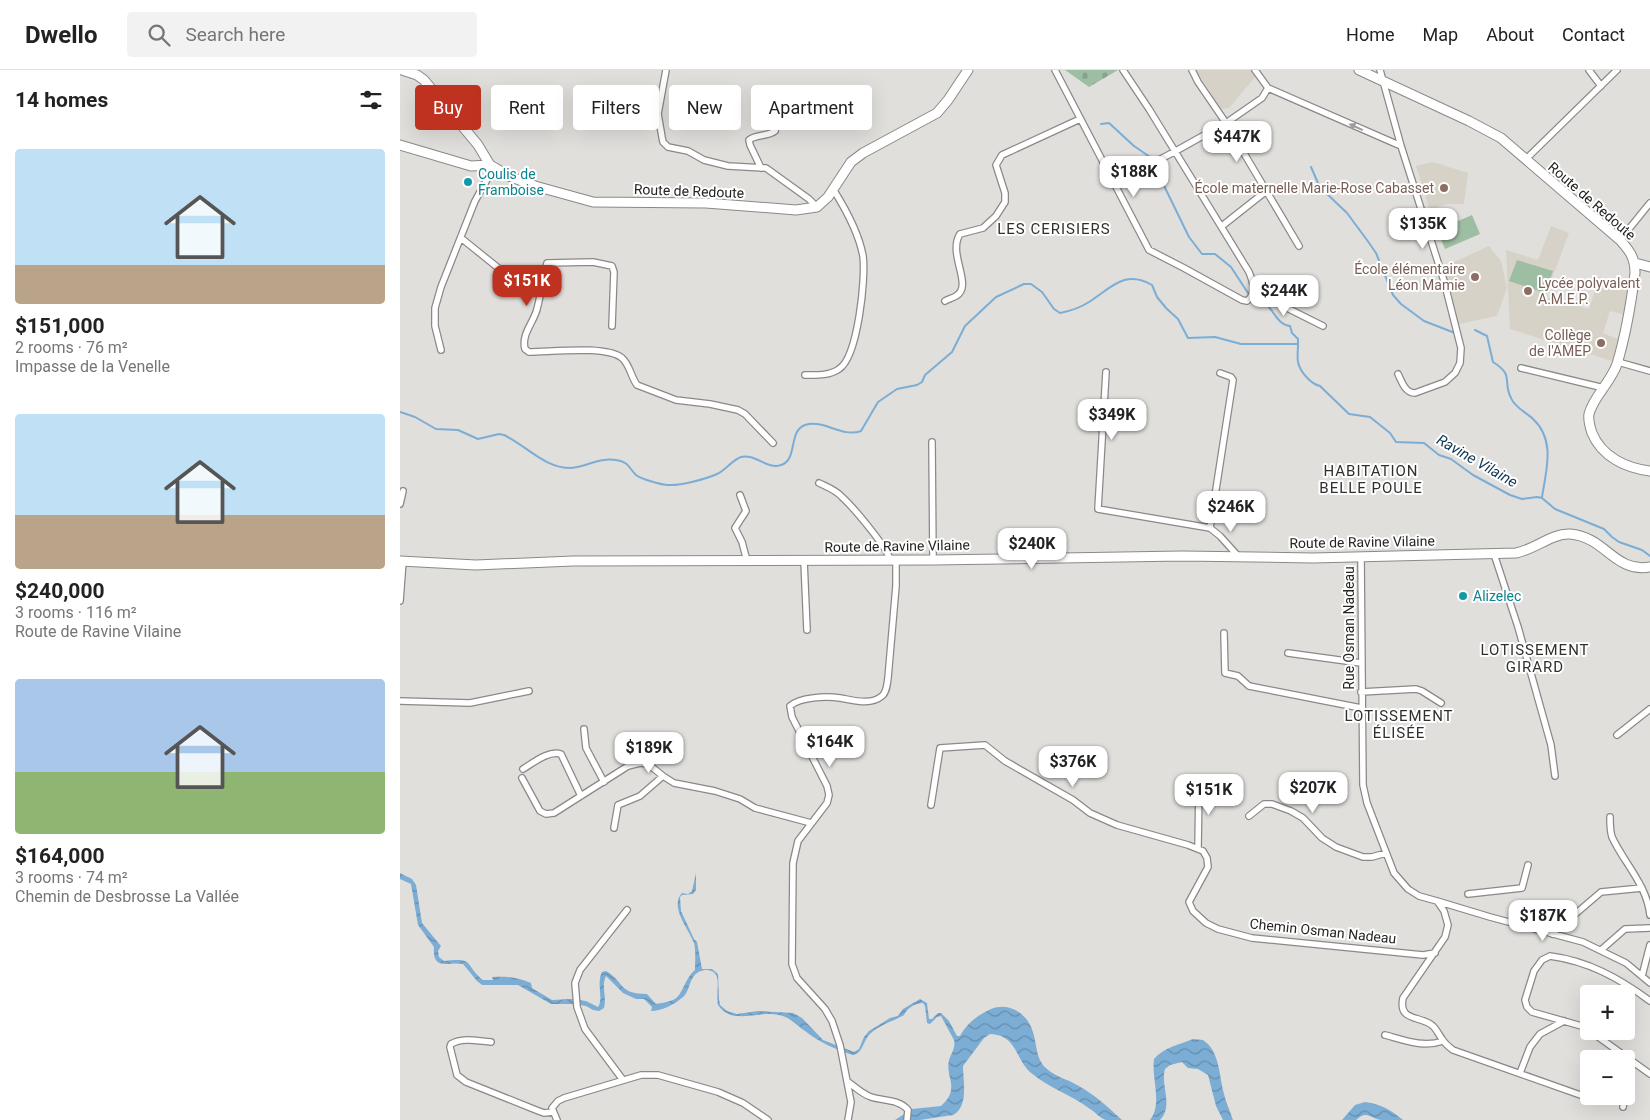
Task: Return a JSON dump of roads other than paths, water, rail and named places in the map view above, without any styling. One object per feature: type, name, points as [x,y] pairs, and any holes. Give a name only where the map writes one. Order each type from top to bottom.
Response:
[{"type":"main road","points":[[402,70],[424,80],[478,145],[492,166]]},
{"type":"main road","points":[[817,207],[833,189],[852,162],[863,153],[937,113],[968,70]]},
{"type":"main road","name":"Route de Redoute","points":[[1359,70],[1469,121],[1501,138],[1620,240],[1630,252],[1635,263],[1635,273],[1631,305],[1618,362],[1589,414],[1589,424],[1595,440],[1614,460],[1640,470],[1650,470]]},
{"type":"main road","points":[[400,145],[471,166],[492,166]]},
{"type":"main road","name":"Route de Redoute","points":[[492,166],[535,186],[593,202],[706,203],[796,210],[817,207]]},
{"type":"main road","points":[[1635,263],[1650,267]]},
{"type":"main road","name":"Route de Ravine Vilaine","points":[[402,561],[476,565],[572,561],[933,560],[1238,556],[1313,558],[1494,554],[1526,551],[1559,535],[1568,534],[1594,540],[1629,566],[1642,568],[1650,566]]},
{"type":"street","points":[[666,70],[658,114],[658,126],[668,147],[688,151],[711,162],[728,166],[761,168],[770,171],[817,207]]},
{"type":"street","points":[[1054,70],[1149,250],[1247,302],[1251,298],[1253,291],[1253,281],[1249,272],[1222,226],[1122,70]]},
{"type":"street","points":[[1192,70],[1226,123],[1299,246]]},
{"type":"street","points":[[1255,70],[1268,88],[1401,146]]},
{"type":"street","points":[[1380,70],[1401,146],[1444,281],[1461,348],[1460,363],[1455,373],[1445,382],[1411,393],[1407,390],[1398,374]]},
{"type":"street","points":[[1589,70],[1601,86]]},
{"type":"street","points":[[1525,160],[1617,70]]},
{"type":"street","points":[[1115,183],[1226,123],[1262,98],[1268,88]]},
{"type":"street","points":[[945,300],[958,296],[962,288],[962,276],[955,250],[956,240],[960,234],[983,228],[996,216],[1005,202],[1005,193],[996,166],[1002,155],[1080,119]]},
{"type":"street","points":[[761,168],[749,140],[752,137],[767,136],[776,130]]},
{"type":"street","points":[[442,350],[435,326],[435,308],[441,287],[475,201],[492,166]]},
{"type":"street","points":[[805,375],[823,374],[840,369],[850,354],[859,317],[863,256],[845,207],[833,189]]},
{"type":"street","points":[[1222,226],[1266,192]]},
{"type":"street","points":[[1620,240],[1650,203]]},
{"type":"street","points":[[461,238],[517,282],[527,289],[540,294]]},
{"type":"street","points":[[612,326],[614,272],[612,266],[593,262],[547,263],[537,311],[529,324],[524,344],[525,349],[529,352],[606,351],[622,358],[628,366],[633,381],[637,385],[676,400],[738,410],[745,414],[773,443]]},
{"type":"street","points":[[1253,291],[1323,326]]},
{"type":"street","points":[[1618,362],[1650,371]]},
{"type":"street","points":[[1521,368],[1604,388]]},
{"type":"street","points":[[1106,372],[1098,509],[1210,528],[1238,556]]},
{"type":"street","points":[[1210,528],[1233,380],[1232,377],[1220,373]]},
{"type":"street","points":[[932,442],[933,560]]},
{"type":"street","points":[[819,483],[842,497],[893,559],[896,586],[888,678],[886,689],[882,696],[867,702],[837,697],[804,699],[794,702],[790,706],[792,717],[827,786],[829,795],[827,803],[798,841],[793,863],[792,964],[797,978],[825,1009],[832,1021],[840,1045],[848,1081],[851,1102],[848,1120]]},
{"type":"street","points":[[400,504],[403,491]]},
{"type":"street","points":[[740,495],[746,511],[736,528],[748,561]]},
{"type":"street","points":[[1494,554],[1518,628],[1551,745],[1555,776]]},
{"type":"street","name":"Rue Osman Nadeau","points":[[1361,557],[1362,785],[1394,873],[1408,889],[1419,896],[1583,942],[1626,963],[1650,983]]},
{"type":"street","points":[[804,560],[807,630]]},
{"type":"street","points":[[400,601],[402,561]]},
{"type":"street","points":[[1224,633],[1225,673],[1238,676],[1249,686],[1362,708]]},
{"type":"street","points":[[1288,653],[1361,663]]},
{"type":"street","points":[[1362,692],[1416,689],[1441,703]]},
{"type":"street","points":[[400,701],[470,703],[529,691]]},
{"type":"street","points":[[1617,734],[1638,720],[1650,709]]},
{"type":"street","points":[[584,729],[586,748],[604,782]]},
{"type":"street","points":[[931,805],[940,748],[985,745],[1005,761],[1073,800],[1090,813],[1117,825],[1198,849],[1199,784]]},
{"type":"street","points":[[523,769],[558,752],[561,754],[581,796]]},
{"type":"street","points":[[522,778],[540,811],[546,814],[554,813],[628,766],[640,763],[652,765],[663,776],[674,783],[740,799],[755,808],[811,823]]},
{"type":"street","points":[[614,828],[618,806],[640,796],[663,776]]},
{"type":"street","points":[[1249,816],[1264,804],[1272,804],[1297,814],[1322,838],[1336,847],[1364,857],[1386,854]]},
{"type":"street","points":[[1610,817],[1611,835],[1642,888],[1649,904],[1650,914]]},
{"type":"street","name":"Chemin Osman Nadeau","points":[[1198,849],[1203,851],[1207,858],[1208,867],[1189,902],[1193,911],[1206,923],[1218,929],[1252,938],[1423,955],[1435,953]]},
{"type":"street","points":[[1468,894],[1522,888],[1528,865]]},
{"type":"street","points":[[1552,934],[1601,892],[1642,888]]},
{"type":"street","points":[[1437,901],[1444,911],[1448,925],[1446,937],[1403,998],[1402,1008],[1406,1015],[1434,1027],[1443,1041],[1453,1050],[1580,1095]]},
{"type":"street","points":[[623,1080],[584,1029],[578,1007],[576,982],[580,970],[627,910]]},
{"type":"street","points":[[1601,950],[1625,929],[1650,928]]},
{"type":"street","points":[[1642,976],[1650,946]]},
{"type":"street","points":[[1580,1026],[1532,1012],[1527,1007],[1525,1000],[1534,971],[1542,960],[1550,956],[1591,966],[1616,977],[1649,999]]},
{"type":"street","points":[[1520,1073],[1530,1047],[1540,1034],[1564,1021]]},
{"type":"street","points":[[1385,1035],[1420,1044],[1433,1044],[1443,1041]]},
{"type":"street","points":[[490,1042],[468,1040],[451,1044],[450,1047],[457,1075],[461,1079],[536,1110],[544,1113],[553,1112]]},
{"type":"street","points":[[1603,1040],[1650,1074]]},
{"type":"street","points":[[557,1120],[553,1112],[554,1105],[564,1098],[641,1075],[658,1075],[718,1092],[743,1103],[768,1120]]},
{"type":"street","points":[[848,1081],[863,1094],[895,1102],[905,1107],[908,1110],[907,1120]]},
{"type":"water","points":[[400,873],[412,879],[416,885],[422,923],[441,946],[438,951],[439,957],[444,961],[465,961],[483,980],[493,980],[492,977],[517,978],[531,983],[532,988],[552,1000],[571,999],[586,1001],[598,1007],[600,1004],[600,977],[602,972],[606,971],[626,990],[647,994],[656,1004],[673,1000],[679,995],[688,978],[695,970],[694,943],[681,918],[678,905],[680,897],[681,911],[697,942],[702,969],[712,969],[718,974],[720,1005],[727,1011],[737,1014],[758,1011],[793,1013],[802,1018],[823,1040],[854,1052],[859,1049],[869,1031],[890,1018],[898,1016],[903,1009],[920,999],[927,1003],[929,1019],[941,1013],[949,1021],[957,1036],[960,1036],[969,1023],[986,1011],[997,1007],[1009,1008],[1020,1013],[1028,1022],[1040,1060],[1047,1069],[1090,1093],[1122,1120],[1106,1120],[1083,1104],[1044,1083],[1030,1072],[1006,1038],[990,1034],[984,1038],[963,1066],[964,1093],[958,1111],[953,1115],[920,1120],[895,1120],[912,1109],[941,1106],[950,1094],[951,1083],[948,1066],[954,1048],[954,1040],[941,1016],[937,1017],[930,1024],[927,1023],[923,1003],[912,1006],[904,1015],[874,1031],[859,1052],[853,1055],[822,1042],[783,1016],[771,1014],[738,1016],[724,1011],[718,1005],[717,977],[709,970],[696,974],[692,978],[685,995],[676,1002],[655,1011],[651,1011],[652,1007],[644,999],[636,999],[623,993],[606,976],[604,1008],[599,1011],[574,1004],[551,1004],[518,985],[482,985],[463,964],[442,964],[436,960],[434,947],[418,925],[411,884],[400,879]]},
{"type":"water","points":[[696,873],[696,890],[693,894],[680,897],[682,893],[688,894],[692,891]]},
{"type":"water","points":[[1193,1039],[1203,1040],[1209,1045],[1216,1057],[1225,1097],[1233,1120],[1223,1120],[1216,1106],[1208,1075],[1198,1069],[1188,1068],[1182,1062],[1170,1065],[1165,1069],[1166,1108],[1160,1120],[1150,1120],[1156,1106],[1154,1059],[1167,1049]]},
{"type":"water","points":[[1365,1102],[1385,1108],[1403,1120],[1382,1120],[1363,1115],[1356,1120],[1342,1120],[1355,1105]]},
{"type":"waterway","name":"Ravine Vilaine","points":[[1101,124],[1109,123],[1134,146],[1150,157],[1189,237],[1202,254],[1215,254],[1231,267],[1248,293]]},
{"type":"waterway","points":[[1311,167],[1318,183],[1347,213],[1376,253],[1393,295],[1401,304],[1424,321],[1455,333]]},
{"type":"waterway","name":"Ravine Vilaine","points":[[400,412],[415,417],[436,429],[458,430],[478,439],[499,434],[504,435],[544,460],[561,467],[571,468],[610,459],[626,464],[636,475],[647,480],[668,485],[686,483],[717,474],[735,460],[746,456],[771,465],[781,465],[790,457],[796,433],[805,425],[819,424],[854,433],[861,431],[878,402],[897,389],[917,385],[922,382],[925,375],[952,352],[965,326],[996,297],[1024,284],[1031,284],[1042,292],[1054,309],[1060,313],[1082,306],[1119,282],[1134,279],[1152,285],[1157,297],[1178,319],[1188,338],[1215,337],[1241,344],[1298,344],[1298,362],[1303,373],[1313,383],[1320,386],[1349,414],[1370,417],[1390,433],[1396,442],[1424,443],[1439,455],[1451,459],[1473,475],[1510,495],[1522,499],[1542,498],[1555,509],[1604,529],[1619,542],[1642,550],[1650,556]]},
{"type":"waterway","name":"Ravine Vilaine","points":[[1255,297],[1266,304],[1282,323],[1290,326],[1292,333],[1298,339],[1298,344]]},
{"type":"waterway","points":[[1475,330],[1487,336],[1493,362],[1504,371],[1513,401],[1533,419],[1545,436],[1548,456],[1542,497]]},
{"type":"place","name":"Coulis de Framboise","points":[[468,182]]},
{"type":"place","name":"École maternelle Marie-Rose Cabasset","points":[[1444,188]]},
{"type":"place","name":"École élémentaire Léon Mamie","points":[[1475,277]]},
{"type":"place","name":"Lycée polyvalent A.M.E.P.","points":[[1528,291]]},
{"type":"place","name":"Collège de l'AMEP","points":[[1601,343]]},
{"type":"place","name":"Alizelec","points":[[1463,596]]},
{"type":"district","name":"LES CERISIERS","points":[[1054,229]]},
{"type":"district","name":"HABITATION BELLE POULE","points":[[1371,480]]},
{"type":"district","name":"LOTISSEMENT GIRARD","points":[[1535,658]]},
{"type":"district","name":"LOTISSEMENT ÉLISÉE","points":[[1399,724]]}]
